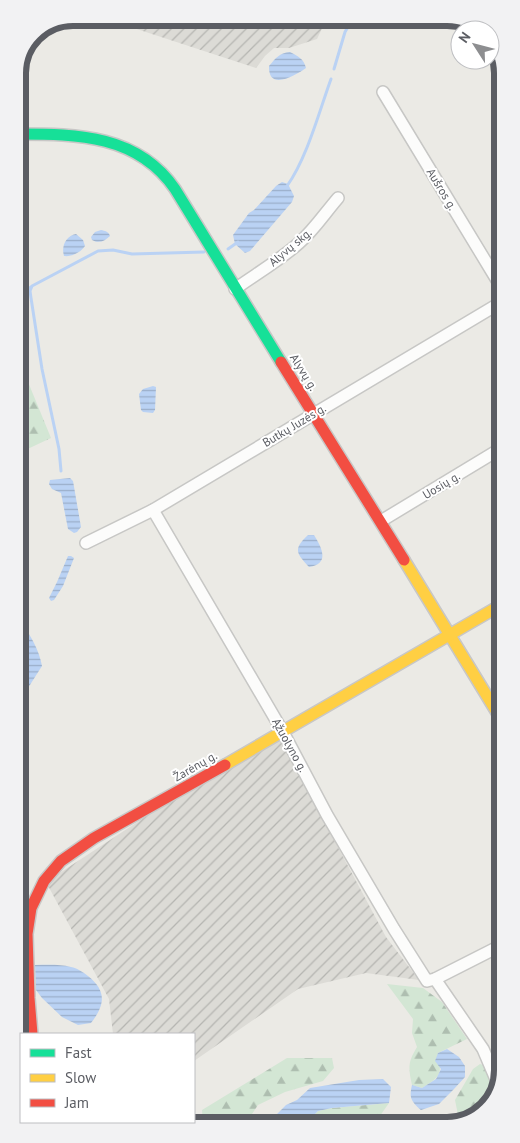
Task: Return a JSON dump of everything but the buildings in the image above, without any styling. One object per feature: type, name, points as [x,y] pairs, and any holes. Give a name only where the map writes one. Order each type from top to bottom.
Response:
[{"type":"street","name":"Aušros g.","points":[[384,92],[494,275]]},
{"type":"street","name":"Alyvų g.","points":[[26,134],[67,135],[100,140],[126,149],[152,163],[161,171],[175,189],[494,706]]},
{"type":"street","name":"Alyvų skg.","points":[[235,289],[301,241],[338,198]]},
{"type":"street","name":"Butkų Juzės g.","points":[[86,543],[153,510],[494,307]]},
{"type":"street","name":"Uosių g.","points":[[381,521],[494,453]]},
{"type":"street","name":"Ąžuolyno g.","points":[[153,510],[283,732],[328,815],[394,929],[482,1049],[493,1074]]},
{"type":"street","name":"Žarėnų g.","points":[[32,1033],[27,934],[31,908],[44,881],[61,861],[94,838],[283,732],[494,609]]},
{"type":"street","points":[[431,980],[494,949]]},
{"type":"shaded area","points":[[128,26],[323,26],[317,39],[289,48],[274,48],[256,68]]},
{"type":"shaded area","points":[[278,735],[386,937],[419,980],[366,973],[298,989],[195,1060],[195,1033],[113,1033],[109,999],[46,882],[171,800]]},
{"type":"green space","points":[[26,377],[51,438],[26,450]]},
{"type":"green space","points":[[387,984],[423,988],[442,1002],[467,1039],[438,1053],[439,1074],[433,1081],[422,1088],[412,1085],[410,1074],[410,1061],[417,1047],[412,1033],[413,1019]]},
{"type":"green space","points":[[287,1058],[332,1058],[334,1068],[323,1081],[285,1092],[258,1105],[250,1117],[202,1117],[202,1110]]},
{"type":"green space","points":[[480,1064],[494,1068],[492,1082],[489,1091],[480,1103],[468,1112],[458,1115],[455,1100],[473,1069]]},
{"type":"green space","points":[[389,1103],[379,1117],[312,1117],[318,1111]]},
{"type":"water","points":[[290,52],[302,60],[306,68],[290,77],[278,80],[273,78],[270,74],[269,66],[280,55]]},
{"type":"water","points":[[282,182],[288,184],[294,196],[292,202],[250,251],[245,253],[235,244],[233,235],[249,213]]},
{"type":"water","points":[[101,230],[107,232],[110,236],[102,241],[92,240],[91,237],[95,232]]},
{"type":"water","points":[[76,234],[83,240],[85,246],[76,254],[64,256],[65,242],[69,237]]},
{"type":"water","points":[[156,387],[155,410],[153,413],[143,412],[141,410],[139,394],[143,389]]},
{"type":"water","points":[[70,478],[73,481],[81,527],[74,533],[68,529],[61,493],[52,489],[49,484],[50,480]]},
{"type":"water","points":[[308,535],[314,535],[320,545],[322,555],[320,563],[309,567],[298,551],[300,544]]},
{"type":"water","points":[[68,556],[74,558],[63,586],[54,600],[51,601],[49,598]]},
{"type":"water","points":[[26,631],[34,643],[42,666],[26,689]]},
{"type":"water","points":[[35,965],[58,965],[78,969],[94,982],[102,998],[99,1010],[91,1023],[78,1025],[62,1017],[42,998],[36,990]]},
{"type":"water","points":[[447,1049],[459,1057],[465,1066],[465,1077],[439,1104],[421,1110],[412,1099],[412,1085],[422,1088],[436,1079],[441,1069],[435,1061],[438,1053]]},
{"type":"water","points":[[383,1079],[391,1087],[389,1103],[332,1108],[318,1111],[312,1117],[274,1117],[286,1105],[297,1100],[310,1088],[359,1080]]},
{"type":"waterway","points":[[334,69],[348,26]]},
{"type":"waterway","points":[[287,186],[307,149],[331,79]]},
{"type":"waterway","points":[[228,249],[238,242]]},
{"type":"waterway","points":[[61,471],[59,449],[42,369],[30,291],[32,286],[98,251],[113,250],[132,254],[204,252]]},
{"type":"waterway","points":[[26,290],[31,287]]},
{"type":"traffic: fast","points":[[26,134],[63,135],[105,141],[125,148],[143,158],[160,171],[175,189],[281,362]]},
{"type":"traffic: slow","points":[[404,560],[494,708]]},
{"type":"traffic: slow","points":[[225,765],[494,609]]},
{"type":"traffic: jam","points":[[281,362],[404,560]]},
{"type":"traffic: jam","points":[[32,1033],[27,934],[31,908],[44,881],[61,861],[94,838],[225,765]]}]
